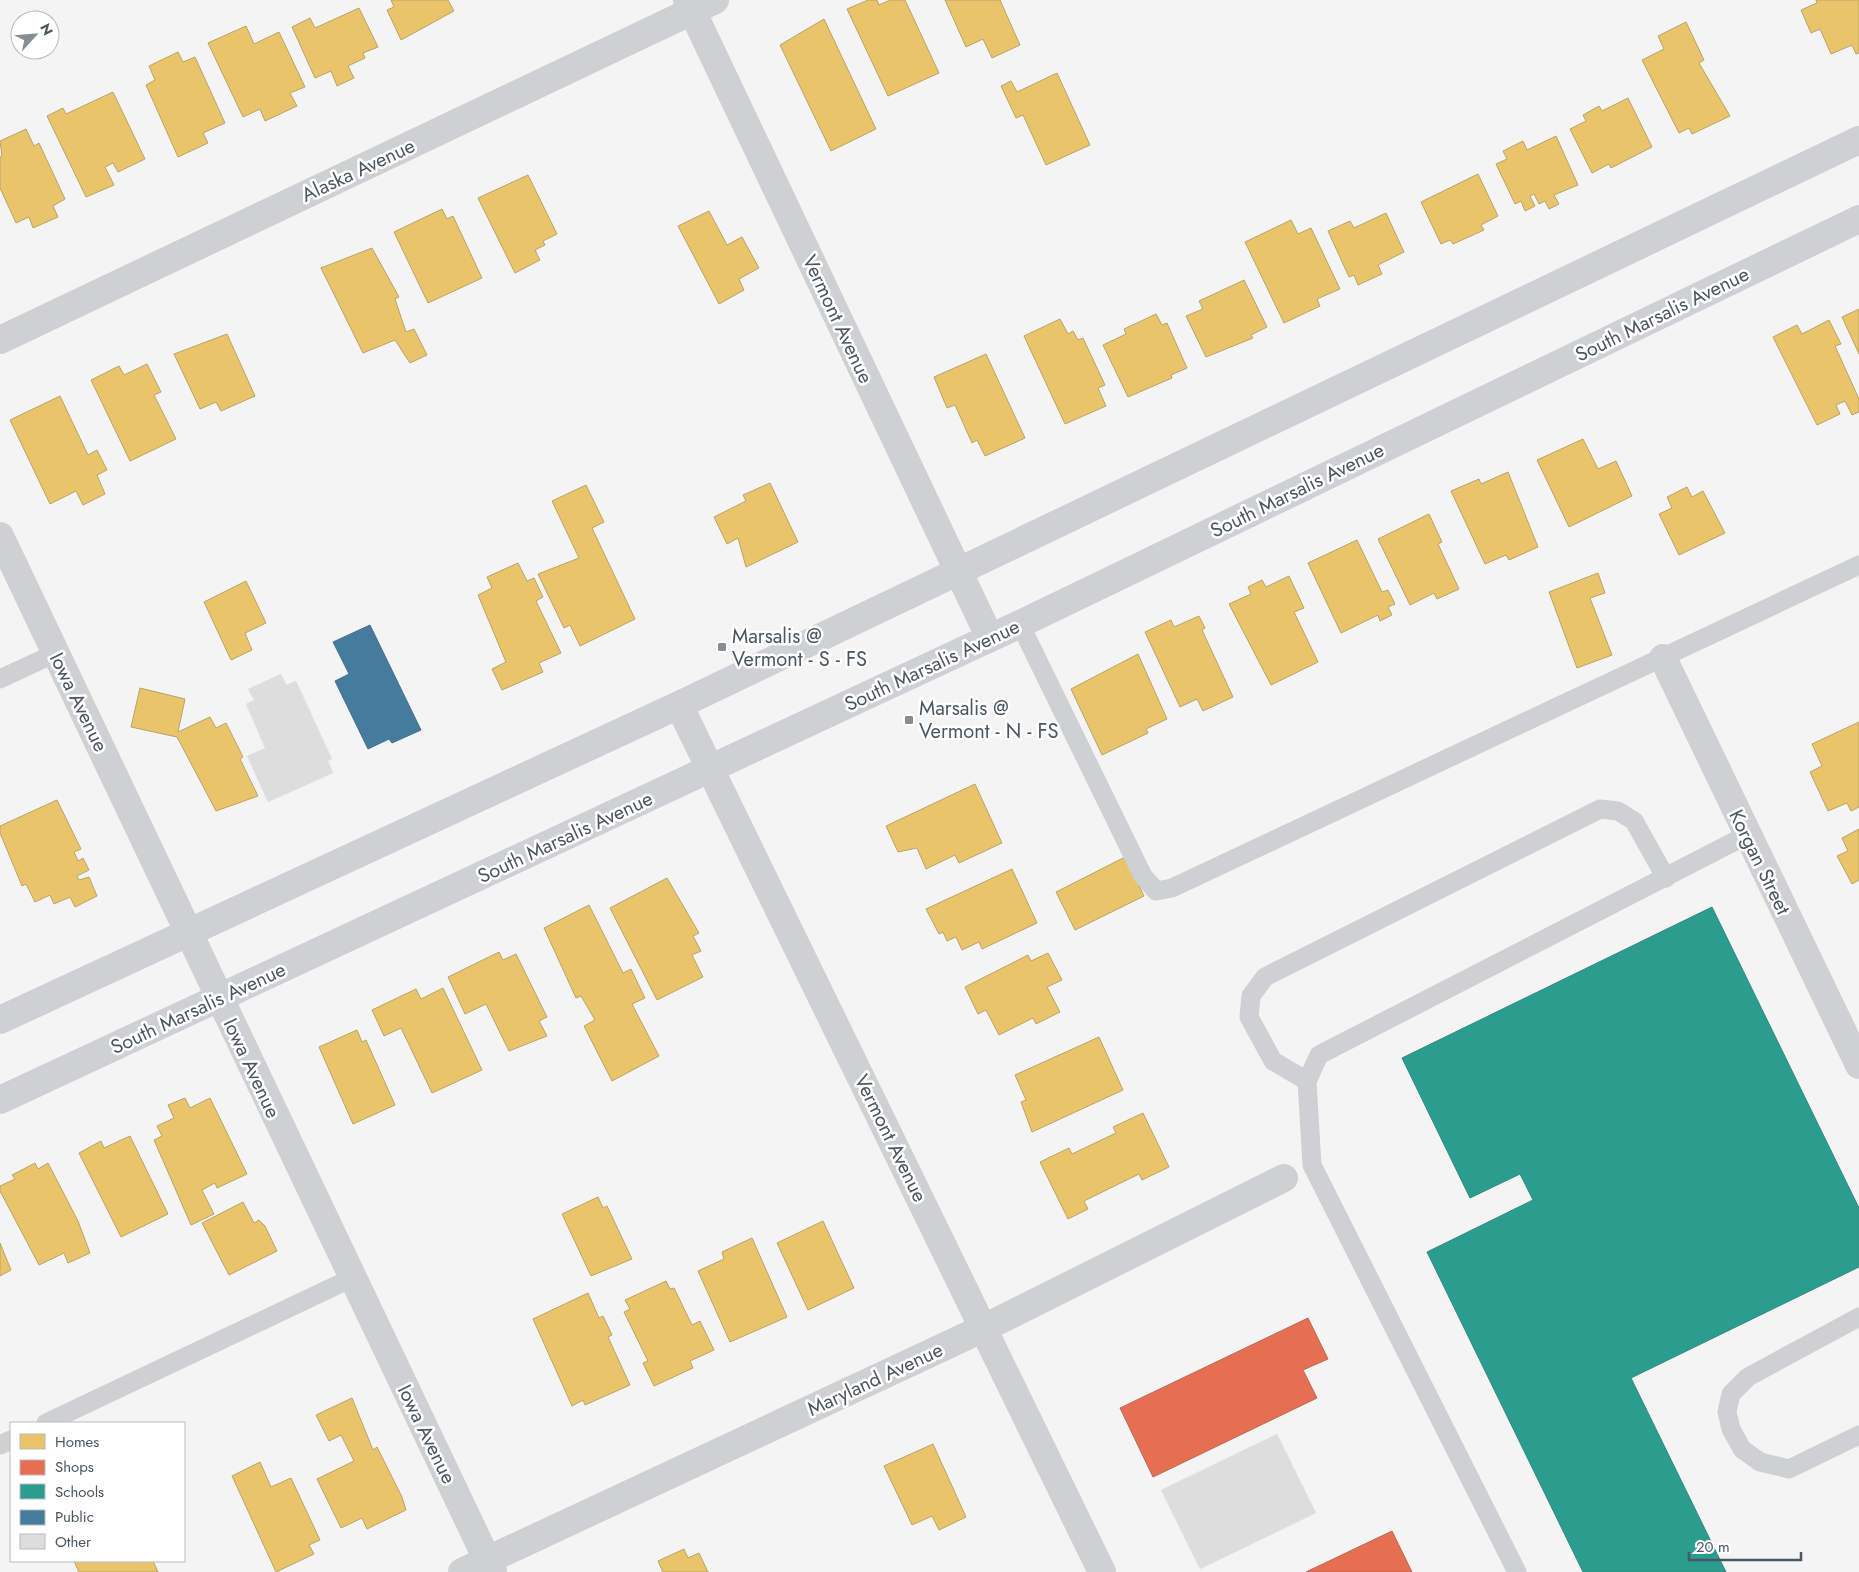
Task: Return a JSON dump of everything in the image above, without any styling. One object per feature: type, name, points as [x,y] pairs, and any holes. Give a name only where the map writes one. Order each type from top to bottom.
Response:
[{"type":"main road","points":[[0,1020],[679,705],[1859,140]]},
{"type":"main road","name":"South Marsalis Avenue","points":[[0,1100],[1020,624],[1859,219]]},
{"type":"street","name":"Alaska Avenue","points":[[0,340],[698,4]]},
{"type":"street","name":"Vermont Avenue","points":[[698,4],[957,572],[990,638]]},
{"type":"street","name":"Iowa Avenue","points":[[0,536],[490,1566]]},
{"type":"street","name":"Korgan Street","points":[[1663,658],[1859,1065]]},
{"type":"street","name":"Vermont Avenue","points":[[679,705],[1102,1572]]},
{"type":"street","name":"Maryland Avenue","points":[[462,1572],[490,1566],[984,1328],[1284,1178]]},
{"type":"lane","points":[[1020,624],[1143,876],[1156,891],[1172,888],[1859,565]]},
{"type":"lane","points":[[0,679],[56,653]]},
{"type":"lane","points":[[1307,1081],[1273,1061],[1249,1017],[1251,996],[1266,977],[1600,809],[1618,811],[1634,821],[1666,878]]},
{"type":"lane","points":[[1517,1572],[1312,1165],[1307,1081],[1319,1055],[1747,835]]},
{"type":"lane","points":[[1284,1178],[1312,1165]]},
{"type":"lane","points":[[48,1422],[352,1278]]},
{"type":"lane","points":[[1859,1317],[1748,1377],[1730,1394],[1727,1412],[1731,1429],[1742,1449],[1760,1462],[1789,1468],[1859,1435]]},
{"type":"building: Homes","points":[[391,0],[448,0],[454,11],[401,40],[387,10],[394,7]]},
{"type":"building: Homes","points":[[868,0],[877,0],[879,5],[890,0],[905,0],[939,73],[888,96],[847,9]]},
{"type":"building: Homes","points":[[945,0],[1000,0],[1020,45],[992,58],[983,39],[966,47]]},
{"type":"building: Homes","points":[[1816,0],[1859,0],[1859,53],[1856,54],[1852,45],[1831,54],[1820,29],[1811,33],[1801,10],[1817,3]]},
{"type":"building: Homes","points":[[359,8],[378,47],[363,53],[365,58],[348,66],[354,78],[337,86],[331,71],[315,78],[292,27],[310,18],[315,28]]},
{"type":"building: Homes","points":[[824,19],[876,129],[831,151],[780,45]]},
{"type":"building: Homes","points":[[1686,22],[1704,60],[1699,63],[1730,116],[1692,134],[1689,128],[1679,133],[1642,60],[1664,49],[1658,36]]},
{"type":"building: Homes","points":[[246,26],[254,44],[279,32],[305,87],[290,93],[297,106],[265,121],[260,109],[243,117],[208,43]]},
{"type":"building: Homes","points":[[178,52],[183,62],[195,57],[225,123],[203,133],[208,143],[178,157],[146,85],[155,80],[149,66]]},
{"type":"building: Homes","points":[[1057,73],[1090,145],[1046,165],[1023,115],[1016,118],[1001,86],[1011,81],[1017,92]]},
{"type":"building: Homes","points":[[113,92],[145,159],[118,172],[113,163],[105,167],[114,185],[86,197],[47,116],[63,108],[66,114]]},
{"type":"building: Homes","points":[[1628,98],[1652,147],[1611,168],[1609,164],[1592,173],[1570,129],[1586,121],[1583,115],[1599,106],[1602,111]]},
{"type":"building: Homes","points":[[26,129],[34,146],[39,143],[65,199],[53,206],[58,217],[33,228],[29,217],[16,223],[0,188],[0,157],[2,156],[0,141]]},
{"type":"building: Homes","points":[[1556,136],[1578,185],[1554,195],[1559,204],[1549,209],[1545,201],[1539,204],[1534,194],[1530,196],[1535,206],[1525,211],[1521,201],[1515,204],[1496,164],[1507,159],[1503,151],[1523,141],[1527,150]]},
{"type":"building: Homes","points":[[1478,174],[1498,216],[1481,225],[1484,230],[1453,244],[1450,240],[1441,244],[1421,202]]},
{"type":"building: Homes","points":[[528,175],[557,234],[543,241],[545,245],[535,250],[540,260],[515,273],[478,198]]},
{"type":"building: Homes","points":[[442,209],[447,219],[453,216],[482,278],[428,303],[394,232]]},
{"type":"building: Homes","points":[[709,211],[727,245],[742,237],[759,268],[739,279],[744,290],[719,304],[678,226]]},
{"type":"building: Homes","points":[[1386,213],[1404,252],[1378,265],[1382,274],[1358,285],[1354,275],[1349,277],[1328,231],[1350,221],[1354,228]]},
{"type":"building: Homes","points":[[1291,220],[1298,234],[1311,228],[1340,289],[1317,299],[1320,306],[1284,323],[1245,242]]},
{"type":"building: Homes","points":[[372,248],[399,297],[395,299],[406,332],[414,329],[427,355],[410,363],[395,340],[363,353],[321,268]]},
{"type":"building: Homes","points":[[1244,280],[1267,327],[1251,335],[1253,338],[1206,357],[1186,316],[1203,309],[1199,301]]},
{"type":"building: Homes","points":[[1859,309],[1859,354],[1842,317]]},
{"type":"building: Homes","points":[[1156,314],[1162,325],[1167,323],[1187,368],[1171,375],[1172,378],[1128,397],[1103,345],[1126,334],[1124,329]]},
{"type":"building: Homes","points":[[1060,319],[1068,334],[1073,331],[1078,340],[1083,338],[1105,385],[1098,388],[1106,406],[1065,424],[1024,336]]},
{"type":"building: Homes","points":[[1829,320],[1841,344],[1835,346],[1859,399],[1859,412],[1852,415],[1845,401],[1836,405],[1840,414],[1817,425],[1773,337],[1797,325],[1802,334]]},
{"type":"building: Homes","points":[[227,334],[255,396],[221,411],[216,402],[200,409],[174,354]]},
{"type":"building: Homes","points":[[986,354],[1025,438],[985,456],[977,440],[972,443],[955,405],[947,408],[934,377]]},
{"type":"building: Homes","points":[[147,364],[161,392],[154,395],[176,439],[130,461],[91,380],[119,366],[124,375]]},
{"type":"building: Homes","points":[[60,396],[88,455],[97,450],[107,470],[97,475],[105,494],[83,505],[76,491],[50,504],[10,420]]},
{"type":"building: Homes","points":[[1583,439],[1598,469],[1616,461],[1632,496],[1569,527],[1537,460]]},
{"type":"building: Homes","points":[[1508,472],[1538,547],[1509,560],[1506,555],[1485,564],[1451,491],[1479,479],[1481,484]]},
{"type":"building: Homes","points":[[770,483],[798,542],[746,567],[738,538],[727,544],[714,517],[746,501],[743,495]]},
{"type":"building: Homes","points":[[586,485],[604,522],[592,528],[635,619],[580,646],[570,625],[564,628],[538,574],[579,558],[552,501]]},
{"type":"building: Homes","points":[[1687,487],[1692,497],[1703,491],[1725,533],[1679,555],[1659,514],[1672,508],[1667,497]]},
{"type":"building: Homes","points":[[1429,514],[1442,542],[1438,544],[1459,589],[1437,599],[1434,593],[1410,605],[1378,539]]},
{"type":"building: Homes","points":[[1357,540],[1382,592],[1388,590],[1395,604],[1388,607],[1392,615],[1380,621],[1378,615],[1341,633],[1308,563]]},
{"type":"building: Homes","points":[[518,563],[527,581],[534,578],[543,597],[536,601],[561,653],[539,663],[543,672],[502,690],[492,669],[506,662],[478,595],[492,588],[487,577]]},
{"type":"building: Homes","points":[[1598,573],[1605,593],[1590,598],[1612,655],[1577,668],[1549,592]]},
{"type":"building: Homes","points":[[1289,576],[1304,608],[1294,612],[1318,662],[1271,685],[1229,604],[1251,594],[1248,587],[1262,580],[1266,587]]},
{"type":"building: Homes","points":[[246,581],[266,623],[245,633],[252,650],[231,660],[204,602]]},
{"type":"building: Homes","points":[[1199,616],[1205,628],[1202,630],[1233,697],[1203,711],[1197,699],[1180,707],[1145,632],[1171,620],[1174,627]]},
{"type":"building: Homes","points":[[1138,654],[1167,719],[1146,729],[1148,733],[1102,755],[1071,689]]},
{"type":"building: Homes","points":[[140,688],[185,699],[178,732],[210,717],[216,728],[226,723],[243,757],[240,759],[258,796],[216,811],[177,737],[131,727]]},
{"type":"building: Homes","points":[[1859,722],[1859,807],[1851,811],[1847,803],[1828,811],[1810,772],[1822,766],[1812,744]]},
{"type":"building: Homes","points":[[975,784],[1002,843],[959,863],[955,855],[926,869],[917,848],[898,852],[886,826]]},
{"type":"building: Homes","points":[[57,800],[81,849],[74,852],[78,861],[83,858],[89,870],[77,876],[79,880],[89,877],[97,896],[75,907],[70,897],[54,904],[50,895],[35,902],[26,884],[22,886],[0,833],[0,826]]},
{"type":"building: Homes","points":[[1859,829],[1859,880],[1852,884],[1837,856],[1848,851],[1842,838]]},
{"type":"building: Homes","points":[[1125,857],[1144,896],[1075,930],[1056,892]]},
{"type":"building: Homes","points":[[1012,869],[1037,923],[982,949],[979,942],[962,950],[956,937],[947,941],[943,932],[939,934],[926,909]]},
{"type":"building: Homes","points":[[667,878],[699,933],[693,936],[701,951],[692,955],[703,977],[657,1000],[610,908]]},
{"type":"building: Homes","points":[[589,905],[623,973],[631,969],[645,998],[632,1004],[659,1056],[612,1081],[584,1026],[595,1020],[581,996],[576,998],[544,928]]},
{"type":"building: Homes","points":[[499,952],[503,960],[516,954],[547,1017],[539,1021],[547,1036],[509,1051],[486,1004],[465,1014],[448,977]]},
{"type":"building: Homes","points":[[1048,953],[1062,980],[1047,987],[1060,1012],[1036,1024],[1033,1018],[999,1035],[986,1010],[978,1014],[965,987],[1028,955],[1031,961]]},
{"type":"building: Homes","points":[[443,988],[482,1070],[432,1093],[401,1028],[384,1036],[372,1010],[416,989],[421,999]]},
{"type":"building: Homes","points":[[357,1030],[362,1042],[366,1040],[395,1105],[353,1124],[319,1047]]},
{"type":"building: Homes","points":[[1099,1037],[1123,1090],[1032,1132],[1021,1102],[1026,1100],[1015,1075]]},
{"type":"building: Homes","points":[[185,1098],[190,1108],[210,1098],[247,1174],[217,1188],[215,1183],[202,1190],[214,1214],[191,1225],[154,1140],[162,1136],[157,1126],[174,1118],[168,1105]]},
{"type":"building: Homes","points":[[1143,1113],[1169,1167],[1142,1180],[1139,1174],[1084,1201],[1088,1209],[1068,1219],[1040,1162],[1069,1148],[1072,1154],[1116,1133],[1113,1127]]},
{"type":"building: Homes","points":[[130,1136],[168,1214],[121,1237],[79,1153],[101,1141],[104,1148]]},
{"type":"building: Homes","points":[[35,1163],[38,1169],[48,1163],[78,1221],[90,1253],[68,1263],[64,1253],[39,1265],[0,1191],[0,1186],[15,1179],[12,1175]]},
{"type":"building: Homes","points":[[598,1197],[603,1208],[607,1206],[632,1259],[591,1276],[562,1214]]},
{"type":"building: Homes","points":[[243,1202],[254,1223],[259,1220],[265,1226],[277,1251],[229,1275],[202,1223]]},
{"type":"building: Homes","points":[[823,1221],[854,1288],[808,1310],[777,1243]]},
{"type":"building: Homes","points":[[752,1238],[787,1317],[730,1342],[698,1271],[724,1259],[722,1252]]},
{"type":"building: Homes","points":[[0,1243],[11,1270],[0,1276]]},
{"type":"building: Homes","points":[[666,1281],[670,1289],[674,1288],[692,1325],[700,1321],[714,1350],[690,1361],[693,1368],[654,1386],[643,1363],[648,1361],[624,1312],[630,1309],[625,1300]]},
{"type":"building: Homes","points":[[588,1293],[599,1318],[603,1316],[612,1335],[608,1337],[630,1385],[585,1405],[583,1400],[572,1406],[533,1319]]},
{"type":"building: Homes","points":[[352,1398],[373,1450],[377,1447],[402,1497],[406,1510],[367,1529],[362,1518],[341,1528],[317,1479],[354,1461],[341,1435],[329,1441],[316,1415]]},
{"type":"building: Homes","points":[[933,1444],[966,1517],[939,1530],[932,1516],[912,1525],[884,1466]]},
{"type":"building: Homes","points":[[260,1462],[271,1487],[291,1478],[320,1540],[309,1545],[314,1554],[276,1572],[232,1476]]},
{"type":"building: Homes","points":[[684,1549],[688,1558],[699,1553],[708,1572],[663,1572],[658,1561]]},
{"type":"building: Homes","points":[[74,1562],[153,1562],[158,1572],[79,1572]]},
{"type":"building: Shops","points":[[1308,1318],[1328,1359],[1303,1370],[1317,1398],[1153,1477],[1120,1408]]},
{"type":"building: Shops","points":[[1392,1531],[1412,1572],[1306,1572]]},
{"type":"building: Schools","points":[[1712,907],[1859,1208],[1859,1267],[1631,1378],[1726,1572],[1583,1572],[1427,1252],[1533,1200],[1520,1174],[1470,1198],[1402,1058]]},
{"type":"building: Public","points":[[370,625],[421,730],[392,743],[389,739],[368,749],[335,681],[349,674],[333,642]]},
{"type":"building: Other","points":[[281,674],[286,685],[296,681],[332,759],[328,761],[333,773],[268,802],[247,756],[265,748],[246,704],[254,700],[248,689]]},
{"type":"building: Other","points":[[1277,1434],[1316,1513],[1200,1569],[1161,1490]]},
{"type":"place","name":"Marsalis @ Vermont - S - FS","points":[[722,647]]},
{"type":"place","name":"Marsalis @ Vermont - N - FS","points":[[909,720]]}]
